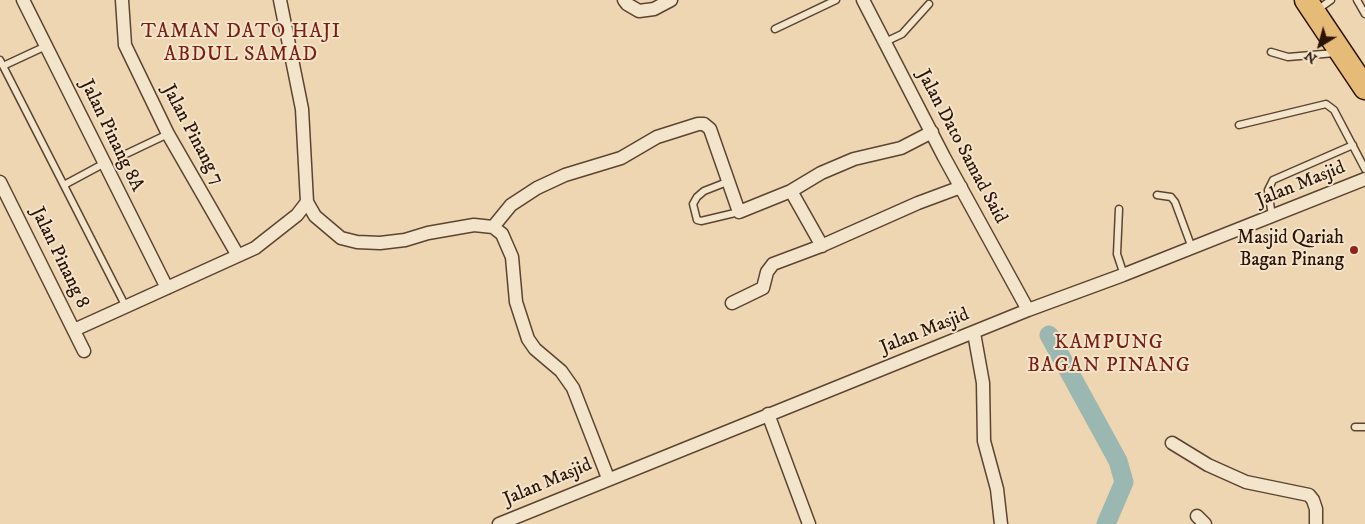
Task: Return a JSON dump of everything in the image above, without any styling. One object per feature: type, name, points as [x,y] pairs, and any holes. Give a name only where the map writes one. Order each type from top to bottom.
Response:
[{"type":"highway","points":[[1317,4],[1342,52],[1365,88]]},
{"type":"street","name":"Jalan Pinang 8A","points":[[23,0],[166,288]]},
{"type":"street","name":"Jalan Pinang 7","points":[[122,0],[125,45],[168,134],[237,254]]},
{"type":"street","points":[[280,0],[302,109],[307,202],[315,216],[341,238],[358,242],[380,244],[474,225],[493,227],[502,234],[511,251],[516,302],[528,339],[535,349],[561,371],[573,388],[608,478]]},
{"type":"street","points":[[624,0],[627,4],[639,10],[654,9],[671,0]]},
{"type":"street","name":"Jalan Dato Samad Said","points":[[863,0],[894,37],[932,132],[1028,310]]},
{"type":"street","points":[[493,227],[511,205],[537,188],[565,175],[620,158],[657,136],[698,124],[704,124],[710,129],[739,212],[790,191],[821,173],[854,159],[901,148],[932,132]]},
{"type":"street","name":"Jalan Masjid","points":[[499,524],[608,478],[1028,310],[1124,275],[1365,179]]},
{"type":"street","name":"Jalan Pinang 8","points":[[0,182],[84,351]]},
{"type":"street","points":[[732,303],[763,288],[768,272],[773,264],[822,246],[918,203],[961,187]]},
{"type":"street","points":[[790,191],[822,246]]},
{"type":"street","points":[[74,330],[237,254],[255,248],[297,215],[307,202]]},
{"type":"street","points":[[974,333],[983,383],[984,441],[997,489],[1001,524]]},
{"type":"street","points":[[768,414],[809,524]]},
{"type":"street","points":[[1172,443],[1208,465],[1246,482],[1309,495],[1316,509],[1316,524]]},
{"type":"lane","points":[[775,29],[836,0]]},
{"type":"lane","points":[[1357,0],[1365,14]]},
{"type":"lane","points":[[894,37],[929,4]]},
{"type":"lane","points":[[46,46],[2,63],[125,305]]},
{"type":"lane","points":[[1271,52],[1288,57],[1342,52]]},
{"type":"lane","points":[[1239,125],[1326,104],[1334,110],[1365,169]]},
{"type":"lane","points":[[126,154],[168,134]]},
{"type":"lane","points":[[1272,216],[1268,190],[1273,180],[1353,145]]},
{"type":"lane","points":[[64,185],[103,164]]},
{"type":"lane","points":[[727,182],[714,186],[697,197],[694,204],[697,220],[701,221],[739,212]]},
{"type":"lane","points":[[1157,195],[1171,197],[1176,202],[1192,248]]},
{"type":"lane","points":[[1119,209],[1117,254],[1124,275]]},
{"type":"lane","points":[[1355,427],[1365,426]]},
{"type":"waterway","points":[[1049,335],[1118,461],[1124,482],[1106,524]]},
{"type":"place","name":"Masjid Qariah Bagan Pinang","points":[[1354,250]]},
{"type":"district","name":"TAMAN DATO HAJI ABDUL SAMAD","points":[[241,44]]},
{"type":"district","name":"KAMPUNG BAGAN PINANG","points":[[1109,356]]}]
